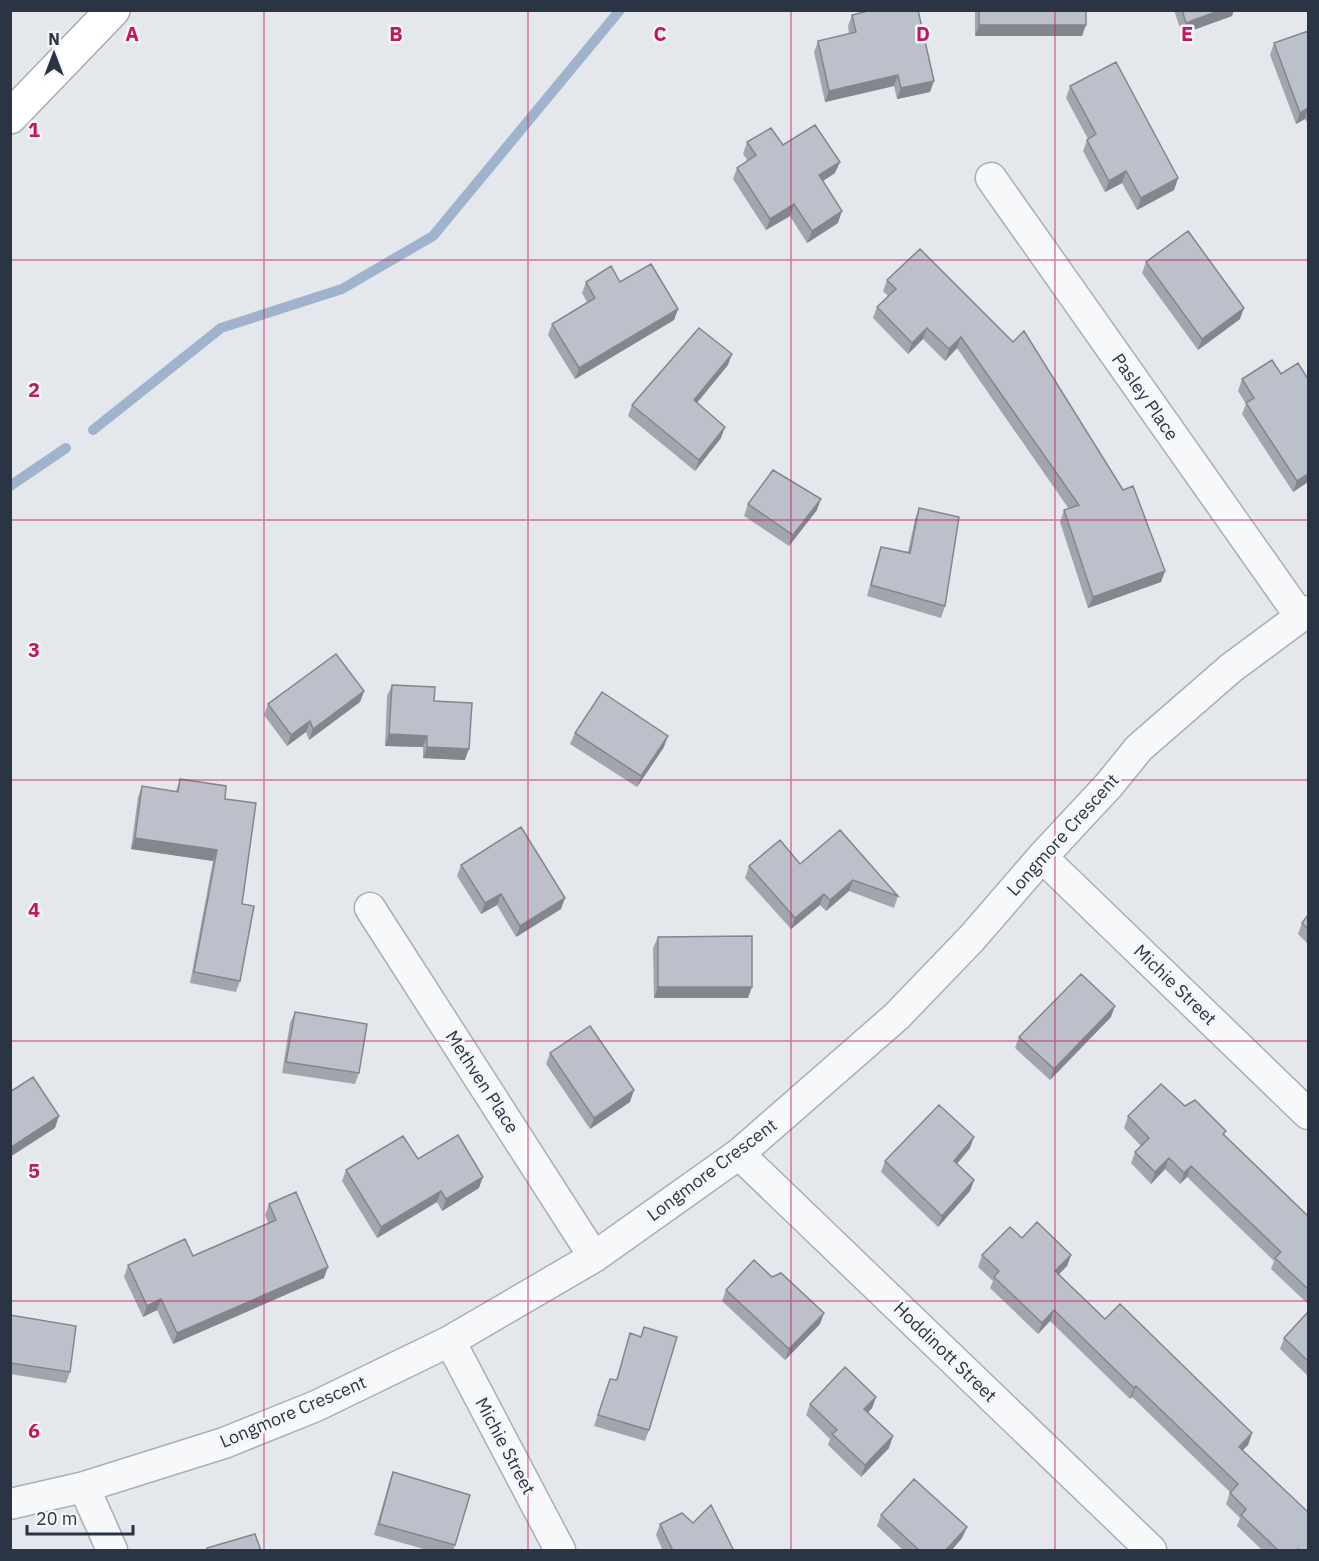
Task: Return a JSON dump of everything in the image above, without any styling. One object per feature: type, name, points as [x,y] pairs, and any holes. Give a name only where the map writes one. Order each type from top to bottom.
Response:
[{"type":"main road","points":[[10,117],[113,10]]},
{"type":"street","name":"Pasley Place","points":[[991,178],[1304,613]]},
{"type":"street","name":"Longmore Crescent","points":[[10,1504],[84,1487],[224,1443],[316,1406],[450,1341],[594,1257],[739,1154],[897,1016],[972,938],[1042,857],[1109,785],[1139,748],[1231,668],[1304,613]]},
{"type":"street","name":"Michie Street","points":[[1042,857],[1308,1114]]},
{"type":"street","name":"Methven Place","points":[[370,908],[594,1257]]},
{"type":"street","name":"Hoddinott Street","points":[[739,1154],[1150,1551]]},
{"type":"street","name":"Michie Street","points":[[450,1341],[560,1551]]},
{"type":"street","points":[[84,1487],[112,1551]]},
{"type":"building","points":[[872,10],[918,10],[934,81],[901,88],[898,75],[829,91],[818,41],[856,32],[852,15]]},
{"type":"building","points":[[979,10],[1086,10],[1086,25],[979,25]]},
{"type":"building","points":[[1182,10],[1221,10],[1186,23]]},
{"type":"building","points":[[1308,31],[1308,108],[1300,113],[1274,43]]},
{"type":"building","points":[[1116,62],[1178,178],[1141,198],[1126,171],[1109,181],[1087,140],[1096,134],[1070,86]]},
{"type":"building","points":[[815,125],[840,162],[819,175],[842,211],[812,231],[794,204],[770,219],[737,168],[756,155],[747,142],[771,128],[783,145]]},
{"type":"building","points":[[1188,231],[1244,308],[1202,339],[1146,262]]},
{"type":"building","points":[[920,249],[1013,342],[1024,331],[1123,490],[1133,486],[1165,571],[1093,597],[1064,510],[1079,505],[961,337],[949,349],[927,328],[912,343],[877,307],[896,289],[887,280]]},
{"type":"building","points":[[651,264],[678,309],[579,368],[552,324],[595,298],[586,282],[611,266],[620,282]]},
{"type":"building","points":[[699,328],[732,354],[694,400],[725,427],[699,460],[632,405]]},
{"type":"building","points":[[1272,360],[1281,374],[1298,363],[1308,379],[1308,474],[1297,481],[1246,403],[1254,398],[1242,379]]},
{"type":"building","points":[[773,470],[821,499],[793,535],[748,504]]},
{"type":"building","points":[[919,508],[959,517],[945,606],[871,585],[881,547],[910,553]]},
{"type":"building","points":[[336,654],[364,691],[313,729],[310,721],[291,735],[268,704]]},
{"type":"building","points":[[392,685],[435,687],[434,701],[472,703],[469,749],[427,747],[427,736],[389,734]]},
{"type":"building","points":[[602,692],[668,736],[641,776],[575,733]]},
{"type":"building","points":[[180,779],[226,786],[225,799],[256,803],[242,904],[254,906],[240,981],[194,972],[217,850],[135,838],[142,786],[178,792]]},
{"type":"building","points":[[521,827],[565,898],[520,926],[501,894],[485,903],[461,865]]},
{"type":"building","points":[[840,830],[898,896],[853,880],[830,900],[824,894],[795,918],[749,866],[780,840],[800,864]]},
{"type":"building","points":[[1308,915],[1308,929],[1302,923]]},
{"type":"building","points":[[752,936],[752,987],[658,987],[658,937]]},
{"type":"building","points":[[1081,974],[1115,1006],[1054,1069],[1019,1037]]},
{"type":"building","points":[[295,1012],[367,1024],[359,1073],[286,1062]]},
{"type":"building","points":[[590,1026],[634,1090],[594,1118],[550,1053]]},
{"type":"building","points":[[33,1077],[59,1116],[10,1148],[10,1092]]},
{"type":"building","points":[[1161,1084],[1185,1106],[1195,1100],[1226,1131],[1223,1134],[1308,1216],[1308,1289],[1275,1258],[1281,1252],[1191,1166],[1184,1173],[1169,1158],[1155,1172],[1135,1152],[1149,1138],[1128,1116]]},
{"type":"building","points":[[939,1105],[974,1137],[954,1161],[974,1180],[942,1216],[885,1161]]},
{"type":"building","points":[[458,1135],[483,1177],[446,1199],[441,1191],[381,1227],[346,1170],[403,1136],[418,1159]]},
{"type":"building","points":[[296,1192],[328,1267],[177,1333],[161,1299],[147,1306],[128,1265],[185,1239],[193,1256],[276,1220],[269,1204]]},
{"type":"building","points":[[1037,1222],[1071,1255],[1055,1271],[1105,1319],[1120,1304],[1252,1433],[1239,1447],[1308,1512],[1308,1551],[1298,1549],[1297,1551],[1279,1551],[1241,1515],[1246,1509],[1230,1493],[1238,1484],[1054,1310],[1042,1323],[994,1277],[999,1271],[982,1255],[1010,1227],[1022,1238]]},
{"type":"building","points":[[754,1260],[772,1277],[781,1273],[824,1313],[789,1349],[726,1290]]},
{"type":"building","points":[[1308,1312],[1308,1361],[1284,1338]]},
{"type":"building","points":[[10,1315],[76,1326],[70,1372],[11,1363],[10,1367]]},
{"type":"building","points":[[644,1327],[677,1337],[649,1430],[598,1415],[610,1379],[617,1380],[630,1333],[641,1337]]},
{"type":"building","points":[[845,1367],[876,1397],[864,1409],[893,1436],[865,1465],[832,1434],[837,1430],[810,1404]]},
{"type":"building","points":[[393,1472],[470,1495],[455,1545],[379,1524]]},
{"type":"building","points":[[914,1479],[967,1527],[945,1551],[920,1551],[881,1515]]},
{"type":"building","points":[[711,1505],[734,1551],[673,1551],[660,1524],[682,1513],[693,1523]]},
{"type":"building","points":[[255,1534],[261,1551],[208,1551],[207,1548]]},
{"type":"waterway","points":[[93,430],[221,328],[342,289],[433,236],[620,10]]},
{"type":"waterway","points":[[10,486],[66,448]]}]
